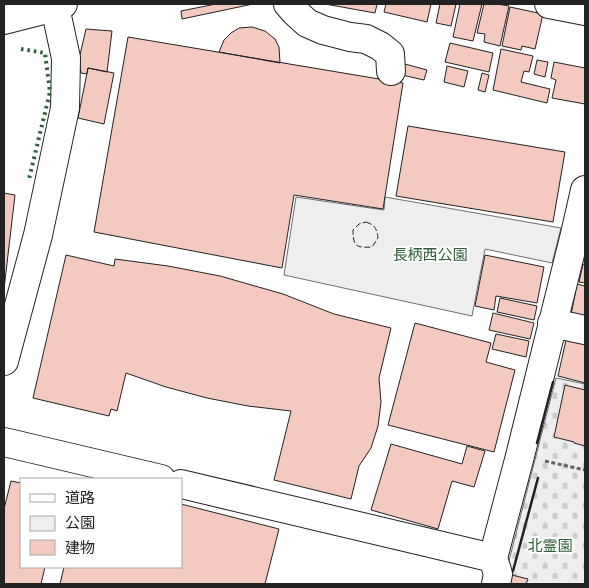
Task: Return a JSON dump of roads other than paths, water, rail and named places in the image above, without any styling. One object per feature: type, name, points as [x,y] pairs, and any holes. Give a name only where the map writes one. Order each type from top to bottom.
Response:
[{"type":"street","points":[[288,4],[307,23],[323,30],[366,39],[380,46],[390,54],[391,71]]},
{"type":"street","points":[[549,4],[585,11]]},
{"type":"street","points":[[4,20],[59,6],[66,58],[65,108],[38,235],[4,361]]},
{"type":"street","points":[[182,484],[494,571],[552,323],[580,236],[585,190]]},
{"type":"street","points":[[552,323],[585,330]]},
{"type":"street","points":[[4,442],[158,478]]},
{"type":"park label","name":"長柄西公園","points":[[430,255]]},
{"type":"park label","name":"北霊園","points":[[550,546]]}]
